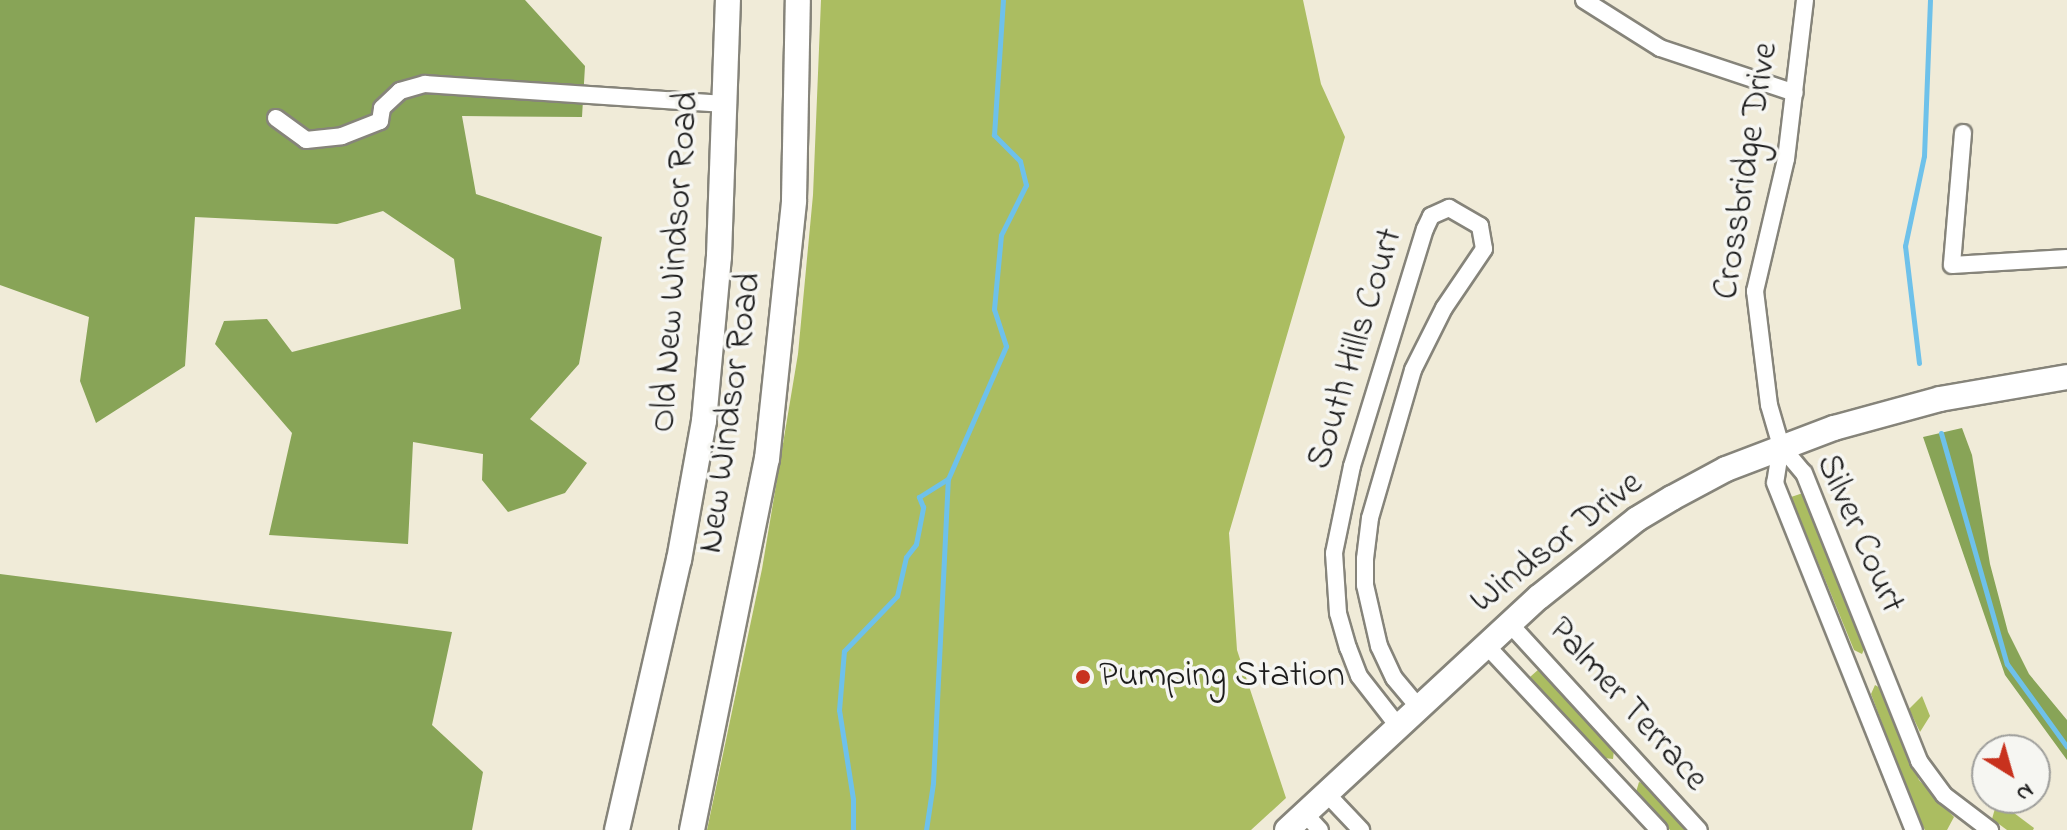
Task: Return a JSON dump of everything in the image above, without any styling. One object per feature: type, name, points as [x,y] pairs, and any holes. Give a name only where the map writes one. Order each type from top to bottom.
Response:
[{"type":"street","name":"Old New Windsor Road","points":[[617,830],[685,528],[709,382],[728,0]]},
{"type":"street","name":"New Windsor Road","points":[[692,830],[767,459],[794,200],[798,0]]},
{"type":"street","points":[[1584,0],[1660,48],[1795,93]]},
{"type":"street","name":"Crossbridge Drive","points":[[1781,446],[1763,372],[1755,291],[1795,93],[1805,0]]},
{"type":"street","points":[[276,118],[306,140],[342,136],[380,121],[382,108],[400,91],[425,84],[724,104]]},
{"type":"street","points":[[1963,133],[1952,265],[2067,258]]},
{"type":"street","name":"South Hills Court","points":[[1398,726],[1359,676],[1348,648],[1338,613],[1334,553],[1356,453],[1425,229],[1431,216],[1449,208],[1480,226],[1484,249],[1444,308],[1413,370],[1370,518],[1365,559],[1365,585],[1379,646],[1394,678],[1418,707]]},
{"type":"street","name":"Windsor Drive","points":[[1304,825],[1327,794],[1509,623],[1637,519],[1726,469],[1781,446],[1926,403],[2067,377]]},
{"type":"street","name":"Silver Court","points":[[1781,446],[1775,483],[1914,830]]},
{"type":"street","name":"Silver Court","points":[[1781,446],[1804,473],[1919,761],[1944,795],[1990,830]]},
{"type":"street","name":"Palmer Terrace","points":[[1509,623],[1699,830]]},
{"type":"street","name":"Palmer Terrace","points":[[1486,645],[1659,830]]},
{"type":"street","points":[[1327,794],[1361,830]]},
{"type":"green space","points":[[0,0],[525,0],[585,66],[582,117],[462,116],[476,194],[602,237],[579,364],[530,419],[587,463],[565,493],[508,512],[482,480],[483,454],[413,442],[408,544],[269,535],[292,433],[215,344],[224,321],[267,319],[292,352],[461,309],[454,259],[383,211],[337,224],[195,217],[185,366],[96,423],[80,381],[89,317],[0,285]]},
{"type":"green space","points":[[821,0],[1303,0],[1321,84],[1345,137],[1229,533],[1237,650],[1286,798],[1251,830],[707,830],[762,569],[798,354],[813,195]]},
{"type":"green space","points":[[1962,428],[1972,455],[1990,564],[2008,632],[2029,674],[2067,720],[2067,760],[2005,675],[1923,437]]},
{"type":"green space","points":[[1803,493],[1866,645],[1862,654],[1854,650],[1791,497]]},
{"type":"green space","points":[[0,574],[452,632],[432,725],[483,772],[472,830],[0,830]]},
{"type":"green space","points":[[1539,669],[1614,750],[1613,759],[1604,758],[1530,677]]},
{"type":"green space","points":[[1875,685],[1882,689],[1919,780],[1954,817],[1947,830],[1925,830],[1917,816],[1871,694]]},
{"type":"green space","points":[[1922,696],[1930,716],[1920,732],[1909,709]]},
{"type":"green space","points":[[1639,782],[1645,784],[1688,830],[1670,830],[1636,792]]},
{"type":"green space","points":[[1993,814],[2015,814],[2034,828],[2007,830],[1992,819]]},
{"type":"waterway","points":[[853,830],[853,799],[839,710],[844,651],[897,596],[906,557],[916,544],[923,507],[919,497],[948,479],[1006,346],[994,309],[1001,235],[1026,185],[1020,161],[994,135],[1003,0]]},
{"type":"waterway","points":[[1919,363],[1905,246],[1924,156],[1930,0]]},
{"type":"waterway","points":[[1941,433],[2007,664],[2067,747]]},
{"type":"waterway","points":[[926,830],[933,783],[948,480]]},
{"type":"place","name":"Pumping Station","points":[[1083,677]]}]
